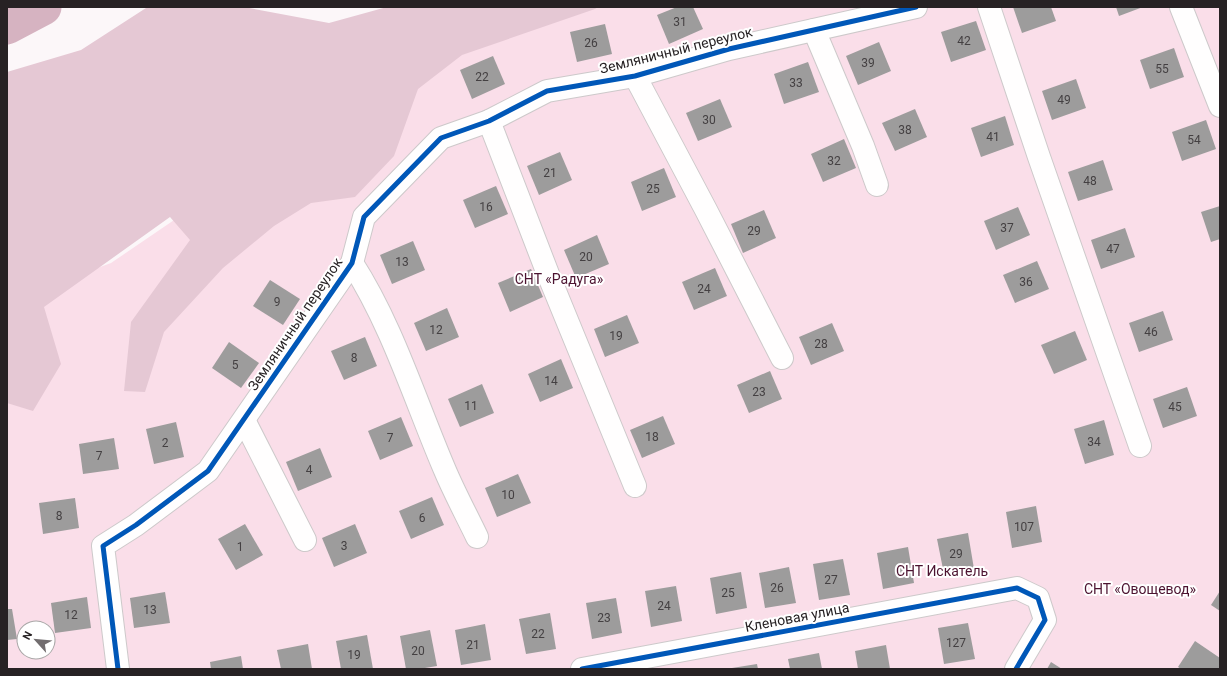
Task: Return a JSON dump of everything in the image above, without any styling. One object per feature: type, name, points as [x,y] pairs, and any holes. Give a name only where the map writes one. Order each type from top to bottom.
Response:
[{"type":"street","name":"Земляничный переулок","points":[[118,669],[103,546],[136,525],[208,472],[352,263],[364,217],[441,138],[489,122],[547,91],[635,76],[729,49],[916,7]]},
{"type":"street","points":[[989,7],[1039,157],[1140,446]]},
{"type":"street","points":[[1181,7],[1220,106]]},
{"type":"street","points":[[814,30],[863,146],[877,185]]},
{"type":"street","points":[[635,76],[782,358]]},
{"type":"street","points":[[489,122],[548,274],[635,486]]},
{"type":"street","points":[[352,263],[362,279],[398,351],[445,469],[477,537]]},
{"type":"street","points":[[244,420],[305,540]]},
{"type":"street","name":"Кленовая улица","points":[[582,669],[1017,588],[1038,598],[1046,620],[1016,669]]},
{"type":"green space","name":"СНТ «Радуга»","points":[[487,7],[1220,7],[1220,669],[7,669],[7,309],[32,292],[111,263]]},
{"type":"shaded area","points":[[244,7],[329,23],[387,7],[598,7],[462,55],[418,89],[394,156],[355,197],[311,203],[274,226],[223,268],[164,332],[145,392],[124,391],[131,322],[190,240],[170,217],[44,307],[61,364],[33,411],[7,403],[7,72],[81,50],[146,8]]},
{"type":"building","points":[[677,7],[693,7],[703,29],[669,44],[657,15]]},
{"type":"building","points":[[1013,7],[1051,7],[1056,21],[1022,33]]},
{"type":"building","points":[[1116,7],[1143,7],[1119,16]]},
{"type":"building","points":[[976,21],[986,50],[951,62],[941,32]]},
{"type":"building","points":[[605,24],[612,54],[577,62],[570,32]]},
{"type":"building","points":[[879,42],[891,71],[858,85],[846,56]]},
{"type":"building","points":[[1174,48],[1184,77],[1150,89],[1140,60]]},
{"type":"building","points":[[493,56],[505,84],[472,99],[460,70]]},
{"type":"building","points":[[808,62],[819,92],[784,104],[774,74]]},
{"type":"building","points":[[1076,79],[1086,108],[1052,120],[1042,91]]},
{"type":"building","points":[[720,99],[732,127],[698,141],[686,113]]},
{"type":"building","points":[[915,109],[927,137],[895,151],[882,123]]},
{"type":"building","points":[[1005,116],[1014,145],[981,157],[971,128]]},
{"type":"building","points":[[1206,120],[1216,149],[1182,161],[1172,132]]},
{"type":"building","points":[[844,139],[856,168],[823,182],[811,154]]},
{"type":"building","points":[[560,152],[572,180],[539,195],[527,166]]},
{"type":"building","points":[[1103,160],[1113,190],[1078,201],[1068,172]]},
{"type":"building","points":[[664,168],[676,197],[642,211],[631,182]]},
{"type":"building","points":[[496,186],[508,214],[475,228],[463,200]]},
{"type":"building","points":[[1220,206],[1220,239],[1211,242],[1201,212]]},
{"type":"building","points":[[1018,207],[1030,235],[996,250],[984,221]]},
{"type":"building","points":[[764,210],[776,238],[743,253],[731,224]]},
{"type":"building","points":[[1125,228],[1135,257],[1101,269],[1091,240]]},
{"type":"building","points":[[597,235],[609,264],[576,278],[564,250]]},
{"type":"building","points":[[413,241],[425,270],[392,284],[380,255]]},
{"type":"building","points":[[1037,261],[1049,289],[1015,303],[1003,275]]},
{"type":"building","points":[[715,268],[727,296],[694,310],[682,282]]},
{"type":"building","points":[[531,269],[543,297],[510,312],[498,283]]},
{"type":"building","points":[[270,280],[300,299],[283,325],[253,306]]},
{"type":"building","points":[[447,308],[459,337],[426,351],[414,323]]},
{"type":"building","points":[[1163,311],[1173,340],[1139,352],[1129,323]]},
{"type":"building","points":[[627,315],[639,343],[605,357],[594,329]]},
{"type":"building","points":[[832,323],[844,351],[811,365],[799,337]]},
{"type":"building","points":[[1075,331],[1087,360],[1054,374],[1041,345]]},
{"type":"building","points":[[365,337],[377,366],[344,380],[331,351]]},
{"type":"building","points":[[229,342],[259,363],[241,388],[212,368]]},
{"type":"building","points":[[561,359],[573,388],[540,402],[528,374]]},
{"type":"building","points":[[770,371],[782,399],[749,413],[737,385]]},
{"type":"building","points":[[482,384],[494,413],[460,427],[448,399]]},
{"type":"building","points":[[1187,387],[1197,416],[1163,428],[1153,399]]},
{"type":"building","points":[[663,416],[675,444],[642,458],[630,430]]},
{"type":"building","points":[[401,417],[413,446],[380,460],[368,431]]},
{"type":"building","points":[[1104,420],[1114,455],[1085,464],[1074,429]]},
{"type":"building","points":[[176,422],[184,457],[154,464],[146,429]]},
{"type":"building","points":[[114,438],[119,469],[83,474],[79,444]]},
{"type":"building","points":[[320,448],[332,477],[298,491],[286,462]]},
{"type":"building","points":[[518,474],[531,503],[497,517],[485,488]]},
{"type":"building","points":[[432,497],[444,525],[411,539],[399,511]]},
{"type":"building","points":[[75,498],[79,528],[43,534],[39,503]]},
{"type":"building","points":[[1036,506],[1042,542],[1012,548],[1006,512]]},
{"type":"building","points":[[245,524],[263,555],[236,570],[218,539]]},
{"type":"building","points":[[355,524],[367,553],[334,567],[322,538]]},
{"type":"building","points":[[968,533],[974,569],[944,574],[937,539]]},
{"type":"building","points":[[908,547],[914,583],[883,589],[877,553]]},
{"type":"building","points":[[843,559],[850,595],[819,600],[813,564]]},
{"type":"building","points":[[789,567],[796,603],[765,608],[759,573]]},
{"type":"building","points":[[741,572],[747,608],[716,614],[710,578]]},
{"type":"building","points":[[676,586],[682,621],[651,627],[645,591]]},
{"type":"building","points":[[1220,591],[1220,611],[1211,605]]},
{"type":"building","points":[[165,592],[170,623],[134,628],[130,598]]},
{"type":"building","points":[[87,597],[91,628],[56,633],[56,620],[53,620],[51,603]]},
{"type":"building","points":[[616,598],[622,633],[592,639],[586,603]]},
{"type":"building","points":[[7,609],[12,609],[16,639],[7,640]]},
{"type":"building","points":[[550,613],[556,649],[526,654],[519,619]]},
{"type":"building","points":[[968,623],[975,659],[944,664],[938,628]]},
{"type":"building","points":[[485,624],[491,660],[461,665],[455,630]]},
{"type":"building","points":[[430,630],[437,666],[419,669],[406,669],[400,636]]},
{"type":"building","points":[[367,635],[373,669],[341,669],[336,641]]},
{"type":"building","points":[[1195,641],[1220,658],[1219,669],[1181,669],[1178,667]]},
{"type":"building","points":[[308,644],[312,669],[281,669],[277,650]]},
{"type":"building","points":[[886,645],[890,669],[858,669],[855,651]]},
{"type":"building","points":[[819,653],[822,669],[790,669],[788,659]]},
{"type":"building","points":[[241,656],[243,669],[211,669],[210,662]]},
{"type":"building","points":[[1051,662],[1062,669],[1047,669]]},
{"type":"building","points":[[757,664],[758,669],[732,669],[732,668]]},
{"type":"waterway","points":[[7,26],[43,7]]},
{"type":"cycle path","points":[[118,669],[103,546],[136,525],[208,471],[352,263],[364,217],[441,138],[489,121],[547,91],[635,76],[729,49],[916,7]]},
{"type":"cycle path","points":[[582,669],[1017,588],[1038,598],[1045,620],[1016,669]]},
{"type":"park label","name":"СНТ Искатель","points":[[942,571]]},
{"type":"park label","name":"СНТ «Овощевод»","points":[[1140,589]]}]
